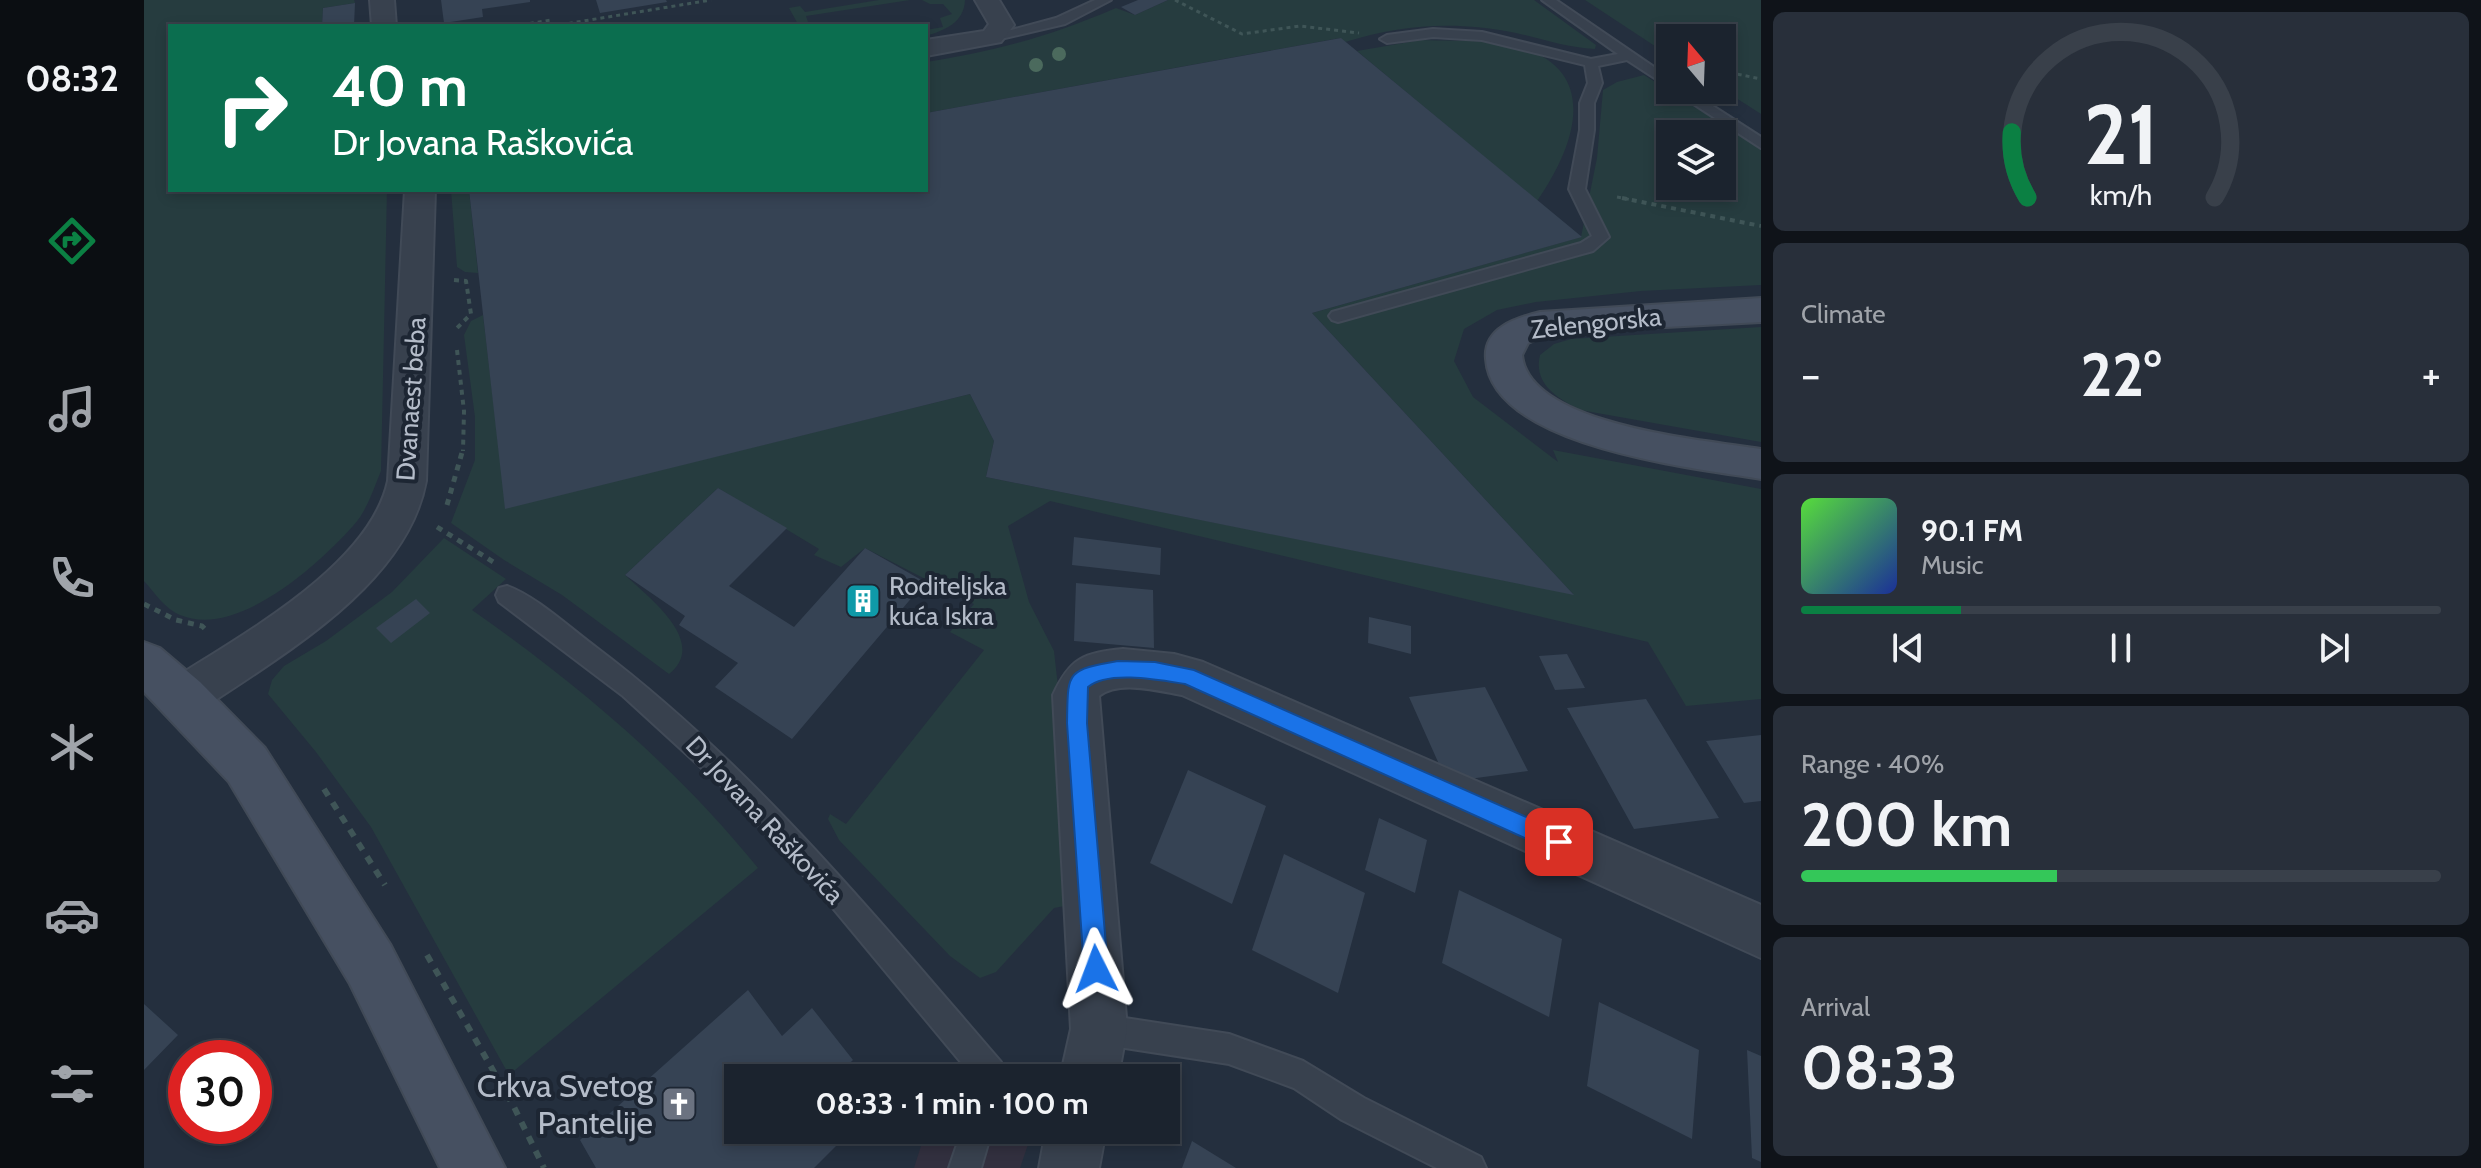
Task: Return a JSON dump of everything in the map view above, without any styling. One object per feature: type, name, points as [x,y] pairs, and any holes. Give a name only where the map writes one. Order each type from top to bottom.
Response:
[{"type":"street","points":[[382,0],[384,24]]},
{"type":"street","points":[[928,48],[992,37],[1002,25],[987,0]]},
{"type":"street","name":"Dvanaest beba","points":[[183,697],[331,591],[372,550],[400,509],[408,465],[420,192]]},
{"type":"street","name":"Zelengorska","points":[[1761,310],[1559,322],[1521,329],[1507,340],[1502,353],[1506,371],[1527,400],[1566,423],[1614,437],[1761,464]]},
{"type":"street","points":[[144,662],[183,697],[247,765],[370,964],[473,1168]]},
{"type":"street","points":[[1092,1064],[1099,1029],[1076,695],[1078,683],[1086,675],[1118,669],[1155,670],[1187,676],[1761,932]]},
{"type":"street","points":[[1069,1168],[1073,1144]]},
{"type":"lane","points":[[992,37],[1060,21],[1105,0]]},
{"type":"lane","points":[[1548,0],[1656,75]]},
{"type":"lane","points":[[1387,39],[1433,33],[1482,36],[1591,63],[1628,56]]},
{"type":"lane","points":[[1338,316],[1587,247],[1601,237],[1577,189],[1587,130],[1587,103],[1595,83],[1591,63]]},
{"type":"lane","points":[[1700,104],[1761,144]]},
{"type":"lane","name":"Dr Jovana Raškovića","points":[[507,595],[625,681],[704,752],[798,850],[982,1064]]},
{"type":"lane","points":[[1099,1029],[1229,1049],[1303,1076],[1353,1109],[1470,1168]]},
{"type":"lane","points":[[965,1168],[973,1144]]},
{"type":"path","points":[[565,24],[711,0]]},
{"type":"path","points":[[1175,0],[1242,34],[1300,26],[1325,27],[1387,39]]},
{"type":"path","points":[[526,24],[551,20],[552,24]]},
{"type":"path","points":[[1736,74],[1761,79]]},
{"type":"path","points":[[1577,189],[1761,226]]},
{"type":"path","points":[[444,511],[464,458],[467,430],[456,329],[471,314]]},
{"type":"path","points":[[441,519],[437,527],[522,582],[507,595]]},
{"type":"path","points":[[202,626],[214,623]]},
{"type":"shaded area","points":[[922,1144],[1028,1144],[1020,1168],[914,1168]]},
{"type":"green space","points":[[144,0],[354,0],[355,3],[323,8],[322,24],[168,24],[168,192],[387,192],[381,471],[362,514],[338,542],[298,578],[251,608],[226,617],[202,620],[180,615],[169,609],[144,581]]},
{"type":"green space","points":[[879,0],[910,0],[806,16],[808,22],[804,24],[798,24],[789,8],[800,6],[805,12]]},
{"type":"green space","points":[[922,0],[965,0],[957,20],[928,35],[928,30],[943,27],[940,18],[952,14],[943,4],[930,4]]},
{"type":"green space","points":[[1168,0],[1534,0],[1596,45],[1595,49],[1575,47],[1516,33],[1472,27],[1409,28],[1345,42],[1340,38],[928,113],[928,62],[1023,41],[1116,8],[1135,15]]},
{"type":"green space","points":[[1585,0],[1761,0],[1761,114],[1736,98],[1736,24],[1656,24],[1656,47]]},
{"type":"green space","points":[[1421,40],[1488,42],[1524,49],[1549,61],[1565,78],[1572,98],[1572,122],[1566,147],[1537,201],[1357,51]]},
{"type":"green space","points":[[1644,75],[1656,83],[1656,104],[1690,104],[1715,120],[1656,120],[1656,200],[1736,200],[1736,133],[1761,149],[1761,285],[1641,291],[1536,302],[1497,310],[1464,329],[1454,361],[1473,397],[1558,462],[1553,450],[1761,489],[1761,699],[1686,706],[1648,642],[1050,501],[1008,526],[1029,602],[1054,651],[1071,803],[1075,904],[1054,908],[996,972],[980,978],[950,956],[839,840],[828,819],[830,814],[846,824],[984,650],[950,632],[974,604],[865,548],[841,567],[814,555],[819,549],[718,488],[625,575],[660,608],[679,635],[682,648],[680,662],[669,674],[562,595],[451,523],[475,460],[475,417],[464,335],[471,321],[483,315],[506,508],[970,394],[994,441],[986,477],[1573,594],[1312,313],[1581,237],[1597,158],[1603,90],[1617,82]]},
{"type":"green space","points":[[451,192],[469,192],[478,273],[465,272],[457,267]]},
{"type":"green space","points":[[1761,327],[1761,442],[1580,410],[1555,395],[1540,374],[1540,355],[1554,344],[1571,339]]},
{"type":"green space","points":[[444,538],[506,579],[472,610],[512,638],[624,729],[694,796],[758,868],[509,1075],[371,827],[316,752],[268,694],[272,680],[284,666],[326,641],[392,592]]},
{"type":"building","points":[[441,0],[530,2],[482,9],[483,17],[444,23]]},
{"type":"building","points":[[596,0],[666,0],[667,2],[600,13]]},
{"type":"building","points":[[1138,0],[1168,0],[1135,15],[1121,7]]},
{"type":"building","points":[[355,3],[354,24],[322,24],[323,8]]},
{"type":"building","points":[[1341,38],[1582,237],[1312,313],[1574,595],[986,477],[994,441],[970,394],[505,509],[469,192],[928,192],[928,113]]},
{"type":"building","name":"Roditeljska kuća Iskra","points":[[718,488],[787,528],[729,586],[794,627],[865,548],[925,582],[792,739],[715,687],[738,663],[679,625],[685,616],[625,575]]},
{"type":"building","points":[[1074,537],[1161,548],[1160,575],[1072,565]]},
{"type":"building","points":[[1076,583],[1153,590],[1154,648],[1074,641]]},
{"type":"building","points":[[416,599],[430,613],[391,643],[376,628]]},
{"type":"building","points":[[1369,617],[1411,626],[1411,654],[1368,643]]},
{"type":"building","points":[[1567,654],[1585,688],[1555,690],[1539,656]]},
{"type":"building","points":[[1485,687],[1528,771],[1447,782],[1409,697]]},
{"type":"building","points":[[1646,699],[1719,818],[1634,829],[1567,708]]},
{"type":"building","points":[[1761,735],[1761,801],[1744,803],[1706,741]]},
{"type":"building","points":[[1188,770],[1266,806],[1232,904],[1150,863]]},
{"type":"building","points":[[1379,818],[1427,840],[1415,893],[1365,870]]},
{"type":"building","points":[[1284,854],[1365,893],[1338,993],[1252,950]]},
{"type":"building","points":[[1459,890],[1562,939],[1549,1017],[1442,963]]},
{"type":"building","name":"Crkva Svetog Pantelije","points":[[748,990],[782,1036],[812,1008],[853,1060],[849,1064],[724,1064],[724,1144],[838,1144],[814,1168],[596,1168],[580,1140]]},
{"type":"building","points":[[1599,1002],[1699,1050],[1692,1139],[1587,1086]]},
{"type":"building","points":[[144,1004],[178,1035],[168,1040],[168,1045],[144,1070]]},
{"type":"building","points":[[1747,1050],[1761,1056],[1761,1162],[1752,1158]]},
{"type":"building","points":[[1192,1141],[1236,1168],[1182,1168]]},
{"type":"place","name":"Roditeljska kuća Iskra","points":[[863,601]]},
{"type":"place","name":"Crkva Svetog Pantelije","points":[[679,1104]]},
{"type":"route","points":[[1096,969],[1076,695],[1078,683],[1086,675],[1118,669],[1155,670],[1187,676],[1559,842]]}]
